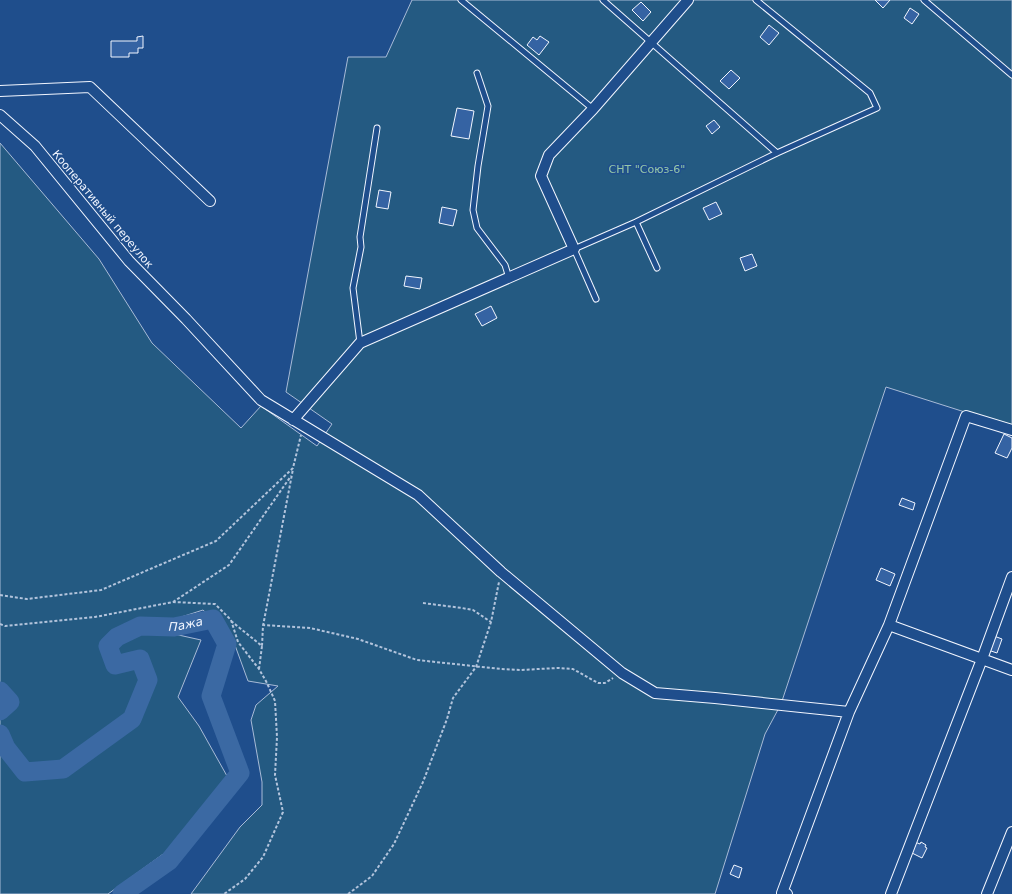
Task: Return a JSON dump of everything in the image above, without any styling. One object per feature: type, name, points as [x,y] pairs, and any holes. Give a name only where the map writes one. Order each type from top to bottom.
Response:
[{"type":"street","points":[[294,420],[360,343],[574,249],[541,176],[549,155],[593,109],[688,0]]},
{"type":"street","points":[[0,91],[90,87],[210,201]]},
{"type":"street","name":"Кооперативный переулок","points":[[0,115],[34,146],[129,261],[186,319],[261,400],[418,495],[501,572],[622,673],[655,693],[849,712]]},
{"type":"street","points":[[784,894],[849,712],[889,626],[966,416],[1012,430]]},
{"type":"street","points":[[891,894],[982,659],[1012,577]]},
{"type":"street","points":[[889,626],[1012,670]]},
{"type":"street","points":[[987,894],[1012,832]]},
{"type":"lane","points":[[461,0],[593,109]]},
{"type":"lane","points":[[603,0],[777,153]]},
{"type":"lane","points":[[596,299],[574,249],[636,222],[777,153],[877,108],[870,94],[756,0]]},
{"type":"lane","points":[[924,0],[1012,75]]},
{"type":"lane","points":[[477,73],[488,106],[478,166],[473,210],[477,228],[505,265],[509,278]]},
{"type":"lane","points":[[360,343],[354,288],[361,247],[360,237],[377,128]]},
{"type":"lane","points":[[636,222],[657,268]]},
{"type":"path","points":[[259,669],[263,626],[293,468],[303,426]]},
{"type":"path","points":[[0,595],[27,599],[101,590],[180,557],[216,541],[293,468]]},
{"type":"path","points":[[173,602],[230,565],[292,475]]},
{"type":"path","points":[[348,894],[372,876],[394,844],[423,782],[447,719],[453,698],[476,667],[491,622],[501,572]]},
{"type":"path","points":[[0,624],[5,626],[95,617],[173,602],[215,604],[230,620],[262,646]]},
{"type":"path","points":[[424,603],[473,610],[491,622]]},
{"type":"path","points":[[224,894],[245,880],[263,857],[283,812],[275,775],[277,737],[275,701],[259,669],[238,642],[230,620]]},
{"type":"path","points":[[263,626],[310,628],[358,639],[416,660],[476,667],[520,670],[558,668],[573,669],[598,683],[605,682],[622,673]]},
{"type":"green space","name":"СНТ \"Союз-6\"","points":[[412,0],[1012,0],[1012,427],[886,387],[781,704],[765,734],[715,894],[191,894],[240,827],[262,805],[262,782],[251,720],[256,705],[278,686],[248,681],[232,637],[203,610],[147,628],[201,640],[178,697],[199,726],[227,776],[166,852],[108,894],[0,894],[0,143],[99,259],[152,343],[241,428],[261,406],[317,446],[332,424],[286,392],[348,57],[386,57]]},
{"type":"building","points":[[875,0],[890,0],[883,8]]},
{"type":"building","points":[[641,2],[651,12],[643,21],[632,10]]},
{"type":"building","points":[[910,8],[919,14],[912,24],[904,18]]},
{"type":"building","points":[[769,25],[779,33],[769,45],[760,37]]},
{"type":"building","points":[[143,36],[143,48],[138,48],[138,53],[129,53],[129,57],[111,57],[111,41],[137,41],[137,37]]},
{"type":"building","points":[[540,36],[549,42],[539,55],[527,45],[533,37],[537,40]]},
{"type":"building","points":[[731,70],[740,78],[729,89],[720,81]]},
{"type":"building","points":[[457,108],[474,111],[469,139],[451,136]]},
{"type":"building","points":[[714,120],[720,127],[712,134],[706,126]]},
{"type":"building","points":[[379,190],[391,192],[388,209],[376,207]]},
{"type":"building","points":[[716,202],[722,214],[709,220],[703,208]]},
{"type":"building","points":[[442,207],[457,210],[453,226],[439,223]]},
{"type":"building","points":[[752,254],[757,266],[745,271],[740,258]]},
{"type":"building","points":[[406,276],[422,278],[420,289],[404,286]]},
{"type":"building","points":[[491,306],[497,318],[482,326],[475,314]]},
{"type":"building","points":[[1004,434],[1012,438],[1012,448],[1007,458],[995,453]]},
{"type":"building","points":[[902,498],[915,503],[913,510],[899,505]]},
{"type":"building","points":[[881,568],[895,574],[890,586],[876,580]]},
{"type":"building","points":[[994,636],[1002,639],[997,653],[988,650]]},
{"type":"building","points":[[915,842],[920,844],[921,842],[926,845],[925,847],[927,848],[922,858],[910,852]]},
{"type":"building","points":[[734,865],[742,868],[739,878],[730,874]]},
{"type":"waterway","name":"Пажа","points":[[0,734],[6,748],[25,772],[63,769],[132,719],[148,680],[140,659],[115,665],[108,646],[117,637],[140,626],[174,627],[213,619],[227,644],[211,696],[240,773],[169,861],[122,894]]},
{"type":"waterway","name":"Пажа","points":[[0,691],[10,702],[0,711]]}]
